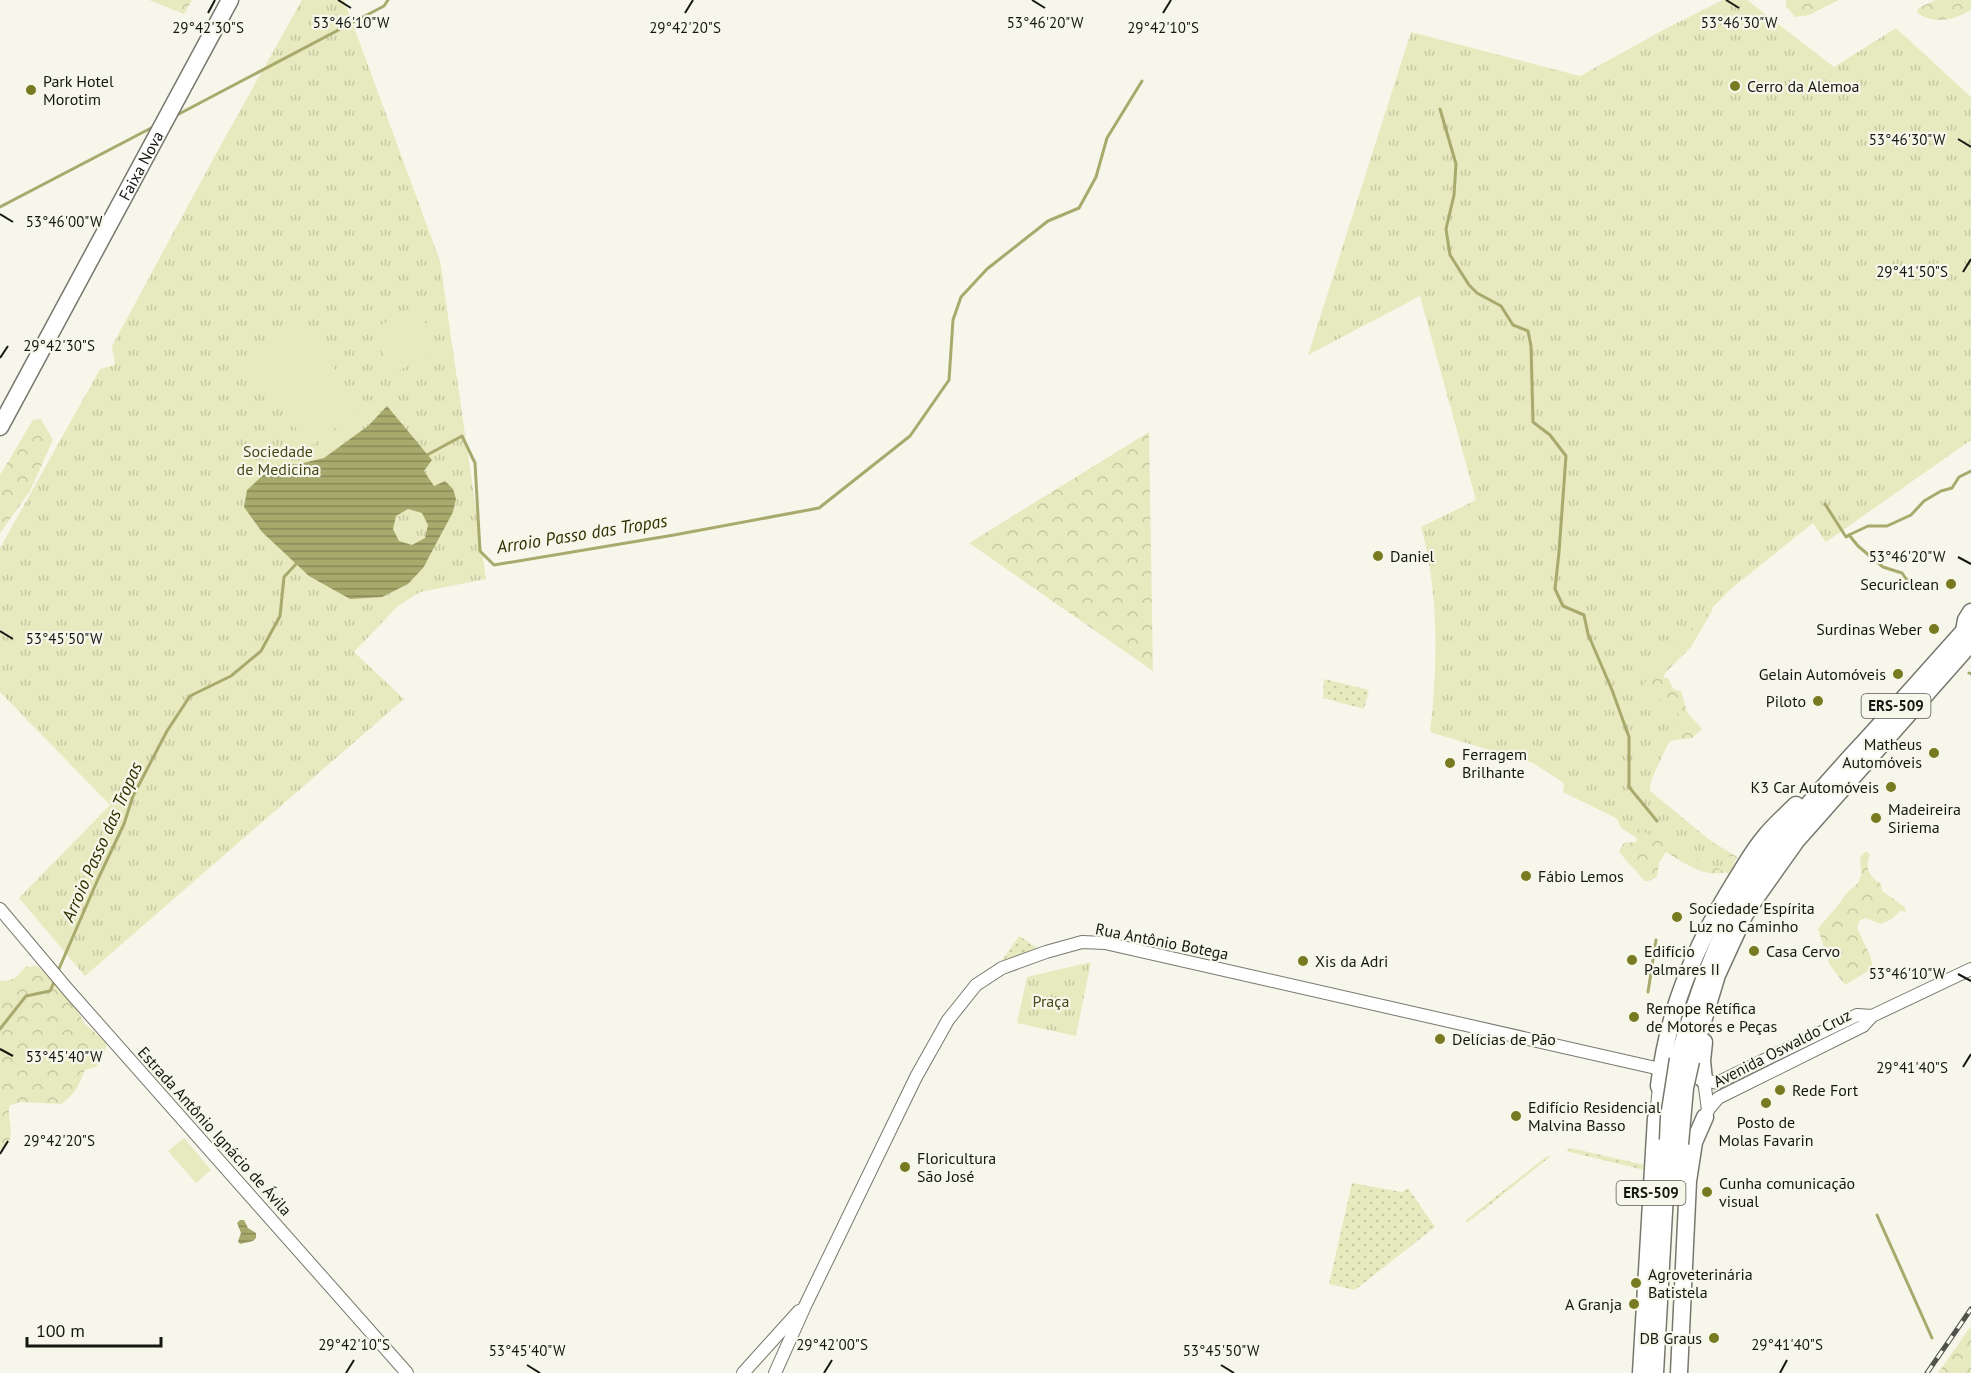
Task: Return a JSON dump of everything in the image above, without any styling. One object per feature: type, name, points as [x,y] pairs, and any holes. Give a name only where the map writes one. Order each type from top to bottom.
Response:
[{"type":"highway","name":"Faixa Nova","points":[[0,427],[230,0]]},
{"type":"highway","name":"ERS-509","points":[[1659,1086],[1663,1052],[1680,993],[1698,947],[1717,911],[1763,838],[1800,801],[1833,789],[1964,631],[1966,620],[1971,612]]},
{"type":"highway","name":"ERS-509","points":[[1655,1373],[1674,1142],[1683,1065],[1706,970],[1735,909],[1765,860],[1798,817],[1833,789],[1971,643]]},
{"type":"highway","name":"ERS-509","points":[[1704,1080],[1702,1061],[1704,1043],[1737,953],[1774,886],[1792,859],[1830,813],[1833,789]]},
{"type":"highway","name":"ERS-509","points":[[1679,1373],[1688,1181],[1694,1142],[1706,1114]]},
{"type":"highway","name":"ERS-509","points":[[1641,1373],[1656,1118]]},
{"type":"highway","name":"ERS-509","points":[[1670,1373],[1674,1142]]},
{"type":"street","name":"Estrada Antônio Ignácio de Ávila","points":[[0,909],[69,991],[408,1373]]},
{"type":"street","name":"Rua Antônio Botega","points":[[775,1373],[916,1077],[948,1020],[976,985],[1002,968],[1052,950],[1082,942],[1104,943],[1661,1069],[1683,1065]]},
{"type":"street","name":"Avenida Oswaldo Cruz","points":[[1706,1114],[1718,1098],[1857,1015],[1872,1016],[1971,969]]},
{"type":"street","name":"Avenida Oswaldo Cruz","points":[[1704,1080],[1717,1083],[1805,1048]]},
{"type":"street","name":"Rua Antônio Botega","points":[[1634,1063],[1648,1072],[1659,1086]]},
{"type":"street","points":[[1659,1086],[1683,1065],[1704,1080]]},
{"type":"street","name":"ERS-509","points":[[1704,1080],[1706,1114]]},
{"type":"street","name":"ERS-509","points":[[1656,1118],[1659,1086]]},
{"type":"street","points":[[1656,1118],[1678,1132],[1690,1130],[1706,1114]]},
{"type":"street","points":[[742,1373],[805,1306]]},
{"type":"green space","points":[[149,0],[192,0],[184,14]]},
{"type":"green space","name":"Sociedade de Medicina","points":[[302,0],[344,0],[440,261],[486,579],[420,592],[398,606],[354,652],[404,699],[85,976],[19,898],[110,805],[0,692],[0,548],[100,369],[115,365],[112,346]]},
{"type":"green space","points":[[1723,0],[1747,0],[1834,67],[1896,28],[1971,97],[1971,440],[1826,542],[1813,523],[1732,588],[1677,643],[1642,686],[1681,716],[1646,791],[1735,861],[1729,874],[1563,792],[1564,783],[1533,763],[1430,732],[1435,655],[1434,603],[1421,527],[1476,500],[1420,296],[1308,355],[1411,32],[1580,76]]},
{"type":"green space","points":[[1786,0],[1839,0],[1809,15],[1795,17],[1786,6]]},
{"type":"green space","points":[[1936,0],[1971,0],[1971,10],[1944,20],[1931,19],[1917,13],[1918,8]]},
{"type":"green space","points":[[415,305],[439,347],[395,373],[370,332]]},
{"type":"green space","points":[[301,323],[363,408],[310,447],[247,363]]},
{"type":"green space","points":[[41,419],[53,440],[30,491],[0,533],[0,475],[33,420]]},
{"type":"green space","points":[[1149,432],[1153,671],[969,543]]},
{"type":"green space","points":[[1716,589],[1712,611],[1691,647],[1665,673],[1664,678],[1668,678],[1674,690],[1681,691],[1687,712],[1702,729],[1692,738],[1670,741],[1660,753],[1655,764],[1650,791],[1711,841],[1737,857],[1732,870],[1714,874],[1698,870],[1666,852],[1659,863],[1657,877],[1645,881],[1619,851],[1624,843],[1636,842],[1637,838],[1621,828],[1615,815],[1536,707]]},
{"type":"green space","points":[[1324,679],[1369,690],[1364,709],[1323,698]]},
{"type":"green space","points":[[1866,851],[1870,855],[1868,867],[1871,875],[1881,884],[1882,891],[1905,907],[1906,912],[1900,911],[1893,918],[1881,924],[1866,918],[1860,920],[1857,928],[1870,955],[1873,968],[1845,985],[1830,965],[1818,929],[1846,893],[1859,881],[1860,857]]},
{"type":"green space","points":[[1019,936],[1039,949],[998,966]]},
{"type":"green space","name":"Praça","points":[[1091,962],[1076,1036],[1017,1023],[1027,977]]},
{"type":"green space","points":[[37,966],[73,1001],[84,1023],[107,1043],[104,1054],[99,1056],[100,1061],[96,1067],[85,1070],[76,1089],[61,1104],[21,1102],[10,1105],[10,1139],[8,1145],[0,1150],[0,981],[14,978],[25,967]]},
{"type":"green space","points":[[184,1138],[211,1170],[196,1183],[168,1151]]},
{"type":"green space","points":[[1571,1148],[1644,1165],[1648,1168],[1644,1170],[1566,1151]]},
{"type":"green space","points":[[1547,1156],[1551,1156],[1467,1223],[1465,1221]]},
{"type":"green space","points":[[1352,1183],[1402,1192],[1408,1188],[1435,1227],[1355,1290],[1329,1284]]},
{"type":"green space","points":[[1971,1326],[1971,1373],[1938,1373]]},
{"type":"shaded area","points":[[387,406],[432,460],[424,471],[434,486],[445,481],[453,489],[456,499],[453,512],[423,568],[408,584],[382,597],[350,599],[309,576],[262,532],[244,507],[247,490],[273,466],[299,464],[324,458],[368,426]],"holes":[[[408,509],[422,513],[428,525],[425,538],[412,545],[399,541],[393,529],[396,516]]]},
{"type":"shaded area","points":[[244,1220],[248,1228],[256,1233],[253,1241],[240,1244],[238,1241],[241,1233],[237,1223]]},
{"type":"waterway","points":[[177,115],[384,6],[388,0]]},
{"type":"waterway","name":"Arroio Passo das Tropas","points":[[427,455],[462,436],[475,463],[480,551],[494,565],[819,508],[910,436],[949,380],[953,320],[961,297],[987,269],[1048,221],[1079,208],[1096,177],[1107,138],[1142,81]]},
{"type":"waterway","points":[[1440,109],[1456,164],[1454,195],[1446,229],[1450,255],[1469,285],[1477,293],[1501,306],[1513,325],[1528,331],[1531,346],[1533,422],[1550,435],[1566,456],[1555,589],[1563,606],[1584,615],[1588,634],[1629,737],[1629,787],[1657,821]]},
{"type":"waterway","points":[[0,207],[155,126]]},
{"type":"waterway","points":[[1849,535],[1868,526],[1887,526],[1911,515],[1924,501],[1941,491],[1952,488],[1959,477],[1971,471]]},
{"type":"waterway","points":[[1825,504],[1846,537],[1849,535],[1858,546],[1883,567],[1902,573],[1912,587]]},
{"type":"waterway","name":"Arroio Passo das Tropas","points":[[58,971],[124,824],[133,796],[167,731],[190,696],[231,676],[261,651],[280,616],[284,577],[297,563]]},
{"type":"waterway","points":[[1648,992],[1656,940]]},
{"type":"waterway","name":"Arroio Passo das Tropas","points":[[0,1029],[26,996],[50,991],[55,980]]},
{"type":"waterway","points":[[1877,1215],[1932,1338]]},
{"type":"railway","points":[[1927,1373],[1971,1309]]},
{"type":"place","name":"Cerro da Alemoa","points":[[1735,86]]},
{"type":"place","name":"Park Hotel Morotim","points":[[31,90]]},
{"type":"place","name":"Daniel","points":[[1378,556]]},
{"type":"place","name":"Securiclean","points":[[1951,584]]},
{"type":"place","name":"Surdinas Weber","points":[[1934,629]]},
{"type":"place","name":"Gelain Automóveis","points":[[1898,674]]},
{"type":"place","name":"Piloto","points":[[1818,701]]},
{"type":"place","name":"Matheus Automóveis","points":[[1934,753]]},
{"type":"place","name":"Ferragem Brilhante","points":[[1450,763]]},
{"type":"place","name":"K3 Car Automóveis","points":[[1891,787]]},
{"type":"place","name":"Madeireira Siriema","points":[[1876,818]]},
{"type":"place","name":"Fábio Lemos","points":[[1526,876]]},
{"type":"place","name":"Sociedade Espírita Luz no Caminho","points":[[1677,917]]},
{"type":"place","name":"Casa Cervo","points":[[1754,951]]},
{"type":"place","name":"Edifício Palmares II","points":[[1632,960]]},
{"type":"place","name":"Xis da Adri","points":[[1303,961]]},
{"type":"place","name":"Remope Retífica de Motores e Peças","points":[[1634,1017]]},
{"type":"place","name":"Delícias de Pão","points":[[1440,1039]]},
{"type":"place","name":"Rede Fort","points":[[1780,1090]]},
{"type":"place","name":"Posto de Molas Favarin","points":[[1766,1103]]},
{"type":"place","name":"Edifício Residencial Malvina Basso","points":[[1516,1116]]},
{"type":"place","name":"Floricultura São José","points":[[905,1167]]},
{"type":"place","name":"Cunha comunicação visual","points":[[1707,1192]]},
{"type":"place","name":"Agroveterinária Batistela","points":[[1636,1283]]},
{"type":"place","name":"A Granja","points":[[1634,1304]]},
{"type":"place","name":"DB Graus","points":[[1714,1338]]}]
